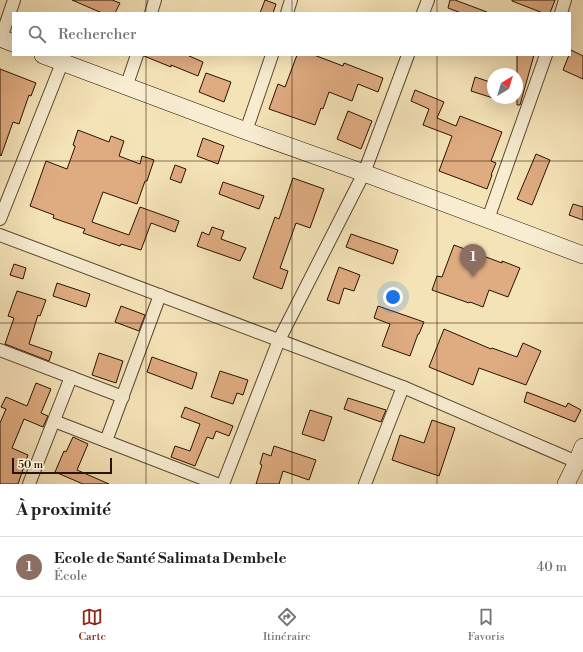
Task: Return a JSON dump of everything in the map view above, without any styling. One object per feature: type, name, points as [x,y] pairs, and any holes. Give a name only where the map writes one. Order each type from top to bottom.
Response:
[{"type":"street","points":[[5,40],[14,0]]},
{"type":"street","points":[[151,12],[155,0]]},
{"type":"street","points":[[287,12],[291,0]]},
{"type":"street","points":[[423,12],[428,0]]},
{"type":"street","points":[[561,12],[565,0]]},
{"type":"street","points":[[44,56],[126,87],[364,172],[583,254]]},
{"type":"street","points":[[126,87],[137,56]]},
{"type":"street","points":[[246,130],[272,56]]},
{"type":"street","points":[[223,484],[279,340],[364,172],[408,56]]},
{"type":"street","points":[[488,219],[546,56]]},
{"type":"street","points":[[1,214],[62,63]]},
{"type":"street","points":[[0,235],[403,387],[581,458],[566,484]]},
{"type":"street","points":[[106,441],[160,295]]},
{"type":"street","points":[[0,350],[123,397]]},
{"type":"street","points":[[29,484],[71,377]]},
{"type":"street","points":[[365,484],[403,387]]},
{"type":"street","points":[[54,421],[217,484]]},
{"type":"building","points":[[72,0],[112,0],[120,3],[116,12],[100,12]]},
{"type":"building","points":[[265,0],[276,4],[273,12],[260,12]]},
{"type":"building","points":[[450,0],[455,0],[487,12],[458,12],[448,8]]},
{"type":"building","points":[[555,0],[550,12],[540,12],[512,1]]},
{"type":"building","points":[[571,50],[583,56],[583,79],[563,70],[569,56],[571,56]]},
{"type":"building","points":[[144,56],[189,56],[203,62],[198,76],[171,65],[171,67]]},
{"type":"building","points":[[297,56],[317,56],[343,66],[344,63],[383,78],[378,92],[358,84],[352,101],[329,92],[315,125],[269,109],[278,84],[285,87]]},
{"type":"building","points":[[517,56],[534,56],[523,94],[523,68],[517,68]]},
{"type":"building","points":[[0,69],[36,83],[31,96],[29,95],[19,124],[13,122],[1,156],[0,155]]},
{"type":"building","points":[[206,73],[231,82],[224,102],[199,92]]},
{"type":"building","points":[[475,77],[487,81],[487,96],[471,91]]},
{"type":"building","points":[[415,90],[444,102],[437,118],[456,126],[460,116],[502,132],[491,161],[496,163],[487,189],[439,171],[452,136],[423,125],[429,109],[411,101]]},
{"type":"building","points":[[348,111],[372,121],[361,149],[337,139]]},
{"type":"building","points":[[78,130],[109,142],[111,136],[124,141],[119,156],[140,164],[142,156],[154,160],[137,204],[103,192],[92,222],[129,235],[140,207],[179,221],[175,232],[151,223],[141,250],[121,244],[120,246],[83,233],[85,229],[53,218],[54,215],[30,206],[46,161],[67,169],[75,147],[73,145]]},
{"type":"building","points":[[203,138],[224,146],[218,164],[197,156]]},
{"type":"building","points":[[536,154],[550,160],[532,205],[517,199]]},
{"type":"building","points":[[175,165],[186,169],[181,183],[170,179]]},
{"type":"building","points":[[293,178],[324,189],[310,228],[296,223],[280,268],[288,271],[282,289],[253,278],[275,217],[279,219]]},
{"type":"building","points":[[223,182],[264,196],[259,209],[219,194]]},
{"type":"building","points":[[573,204],[583,207],[583,220],[569,215]]},
{"type":"building","points":[[212,227],[224,231],[221,239],[246,248],[240,261],[197,246],[202,232],[209,235]]},
{"type":"building","points":[[351,234],[398,250],[393,264],[346,247]]},
{"type":"building","points":[[454,245],[502,263],[502,261],[520,268],[508,297],[489,290],[483,307],[432,290],[437,276],[442,277]]},
{"type":"building","points":[[14,264],[26,268],[23,279],[10,275]]},
{"type":"building","points":[[339,267],[360,275],[354,291],[344,288],[339,304],[327,300]]},
{"type":"building","points":[[57,283],[90,294],[86,307],[53,296]]},
{"type":"building","points":[[17,291],[46,300],[40,316],[38,315],[29,344],[52,352],[49,361],[5,344],[14,318],[8,316]]},
{"type":"building","points":[[121,306],[145,315],[139,331],[115,322]]},
{"type":"building","points":[[378,306],[424,322],[410,356],[382,346],[390,324],[374,318]]},
{"type":"building","points":[[444,329],[491,349],[492,348],[517,357],[523,343],[541,351],[526,385],[479,368],[473,385],[429,367]]},
{"type":"building","points":[[99,353],[123,361],[116,383],[92,375]]},
{"type":"building","points":[[152,357],[197,373],[192,389],[147,372]]},
{"type":"building","points":[[220,371],[248,380],[243,395],[237,393],[233,404],[211,397]]},
{"type":"building","points":[[36,383],[51,389],[41,413],[48,416],[43,427],[24,419],[12,448],[28,455],[18,484],[0,484],[0,423],[6,409],[1,407],[6,397],[27,406]]},
{"type":"building","points":[[527,392],[566,407],[568,403],[581,410],[575,422],[524,402]]},
{"type":"building","points":[[348,398],[386,410],[381,422],[344,409]]},
{"type":"building","points":[[185,407],[233,426],[229,436],[216,431],[213,439],[207,437],[195,466],[171,457],[175,446],[190,451],[200,424],[181,417]]},
{"type":"building","points":[[310,410],[332,417],[324,441],[302,434]]},
{"type":"building","points":[[432,420],[455,428],[439,476],[392,460],[400,435],[424,443]]},
{"type":"building","points":[[73,437],[88,444],[77,470],[109,484],[83,484],[55,472],[64,451],[66,452]]},
{"type":"building","points":[[274,446],[316,460],[309,480],[283,471],[279,484],[256,484],[262,465],[260,464],[263,453],[271,456]]},
{"type":"place","name":"Ecole de Santé Salimata Dembele","points":[[473,277]]}]
